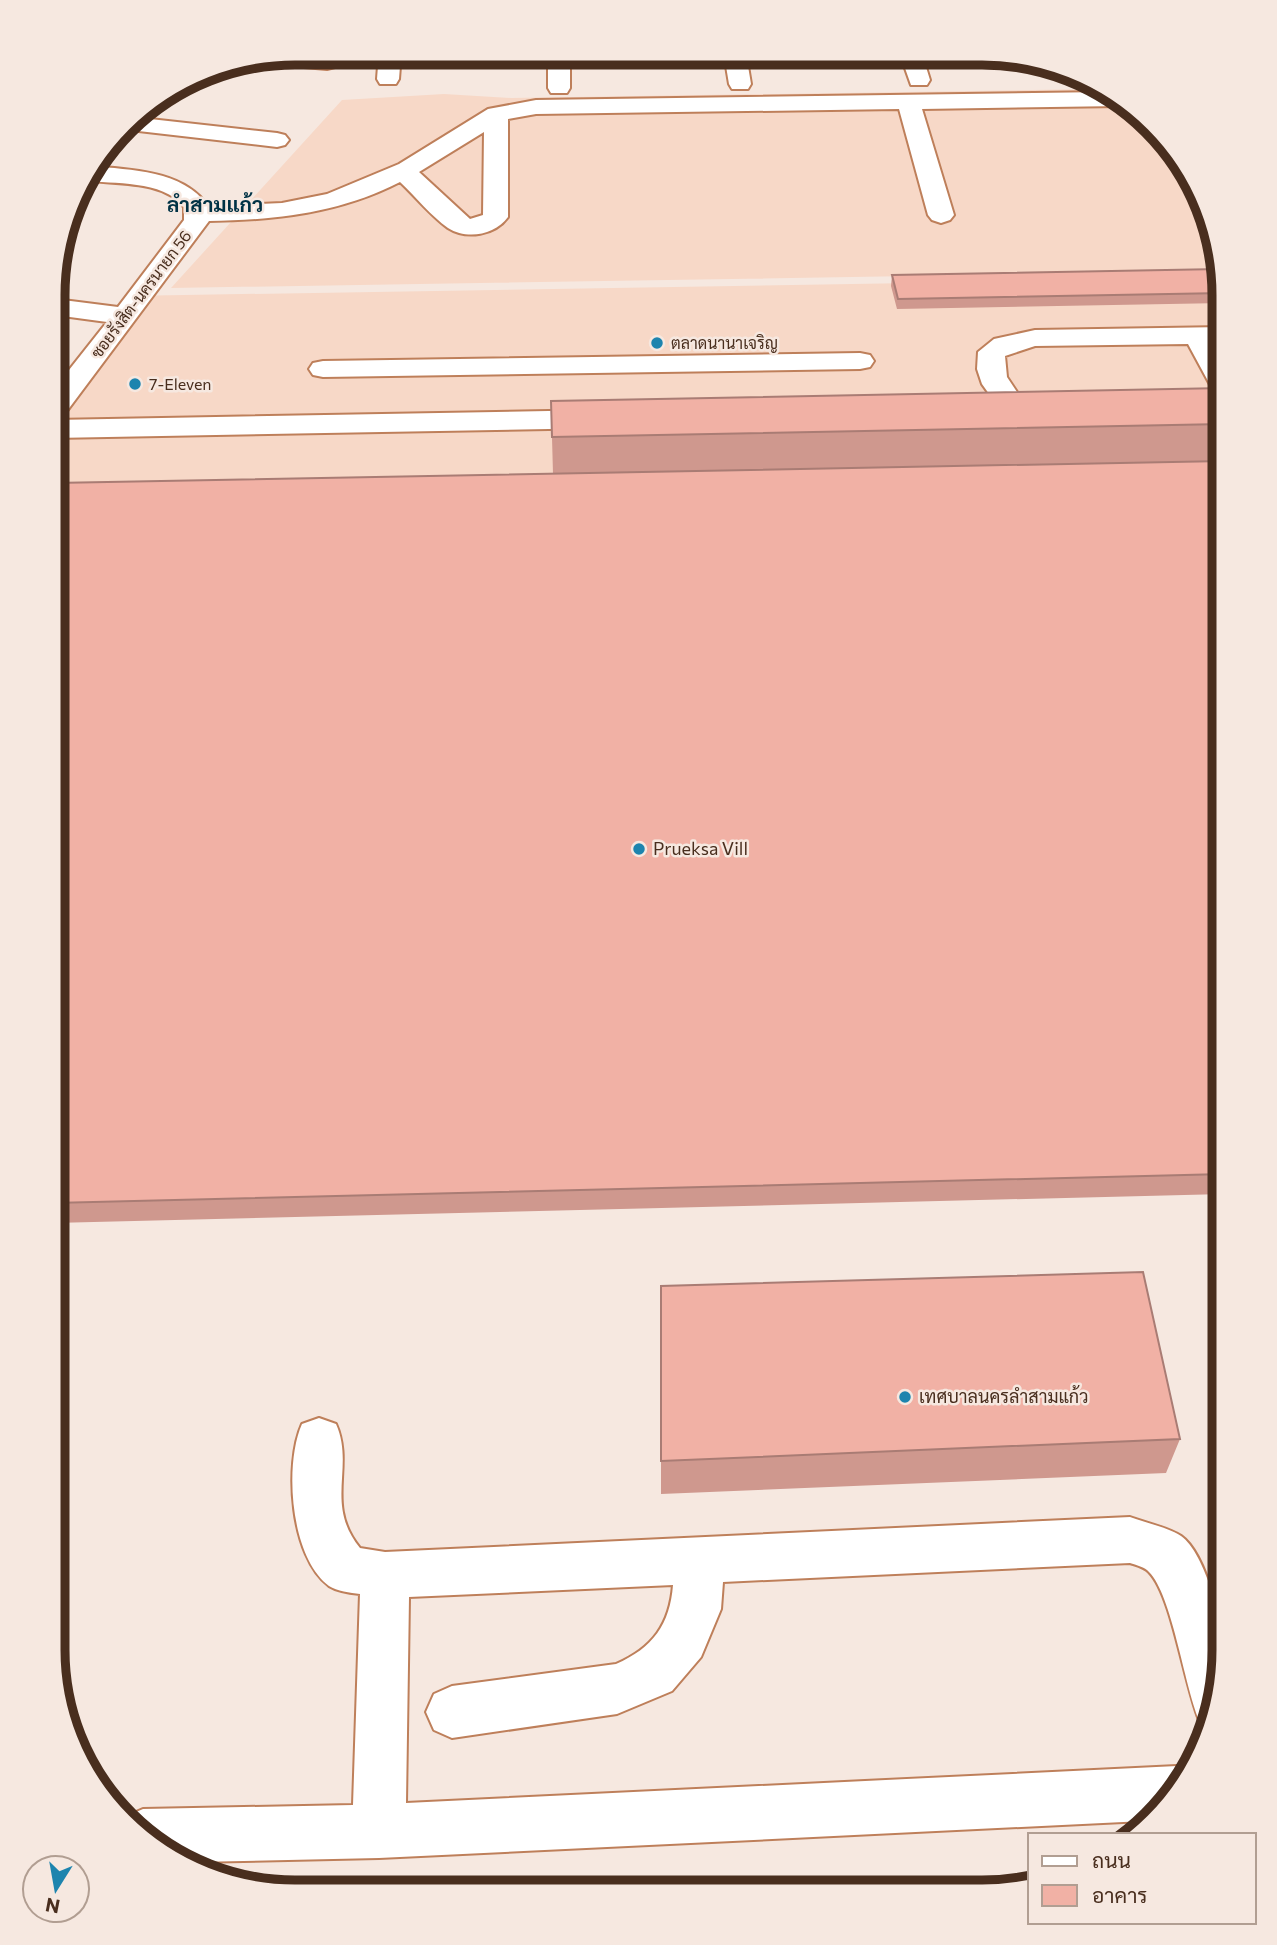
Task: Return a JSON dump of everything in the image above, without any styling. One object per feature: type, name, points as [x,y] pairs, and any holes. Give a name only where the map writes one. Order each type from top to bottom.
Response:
[{"type":"street","points":[[388,79],[389,65]]},
{"type":"street","points":[[559,65],[559,88]]},
{"type":"street","points":[[737,65],[740,84]]},
{"type":"street","points":[[912,65],[914,91],[940,215]]},
{"type":"street","points":[[198,214],[270,212],[312,206],[359,192],[404,172],[496,114],[536,107],[914,91],[1103,98]]},
{"type":"street","points":[[404,172],[458,223],[466,227],[489,224],[495,217],[496,114]]},
{"type":"street","points":[[140,125],[277,139]]},
{"type":"street","name":"ซอยรังสิต-นครนายก 56","points":[[65,395],[197,221],[196,203],[189,194],[175,187],[98,175]]},
{"type":"street","points":[[65,308],[125,316]]},
{"type":"street","points":[[1197,335],[1212,359]]},
{"type":"street","points":[[1017,413],[993,380],[988,364],[992,352],[1004,345],[1035,338],[1212,335]]},
{"type":"street","points":[[323,369],[860,361]]},
{"type":"street","points":[[587,366],[592,420]]},
{"type":"street","points":[[65,429],[633,419]]},
{"type":"street","points":[[319,1439],[316,1506],[327,1545],[346,1569],[385,1575],[1130,1540],[1166,1553],[1183,1579],[1210,1678]]},
{"type":"street","points":[[452,1712],[617,1689],[653,1674],[683,1640],[696,1609],[700,1561]]},
{"type":"street","points":[[379,1831],[385,1575]]},
{"type":"street","points":[[159,1836],[379,1831],[1162,1794]]},
{"type":"shaded area","points":[[1086,89],[1122,112],[1145,132],[1165,155],[1195,206],[1208,249],[1210,271],[171,288],[342,100],[444,94],[511,98]]},
{"type":"shaded area","name":"ตลาดนานาเจริญ","points":[[1211,278],[1212,471],[65,493],[65,375],[126,296]]},
{"type":"building","points":[[1210,269],[1212,293],[898,299],[892,275]]},
{"type":"building","points":[[1212,388],[1212,424],[552,437],[551,401]]},
{"type":"building","name":"Prueksa Vill","points":[[1212,461],[1212,1174],[65,1203],[65,483]]},
{"type":"building","name":"เทศบาลนครลำสามแก้ว","points":[[1143,1272],[1180,1439],[661,1461],[661,1286]]},
{"type":"place","name":"ตลาดนานาเจริญ","points":[[657,343]]},
{"type":"place","name":"7-Eleven","points":[[135,384]]},
{"type":"place","name":"Prueksa Vill","points":[[639,849]]},
{"type":"place","name":"เทศบาลนครลำสามแก้ว","points":[[905,1397]]},
{"type":"district","name":"ลำสามแก้ว","points":[[215,205]]}]
